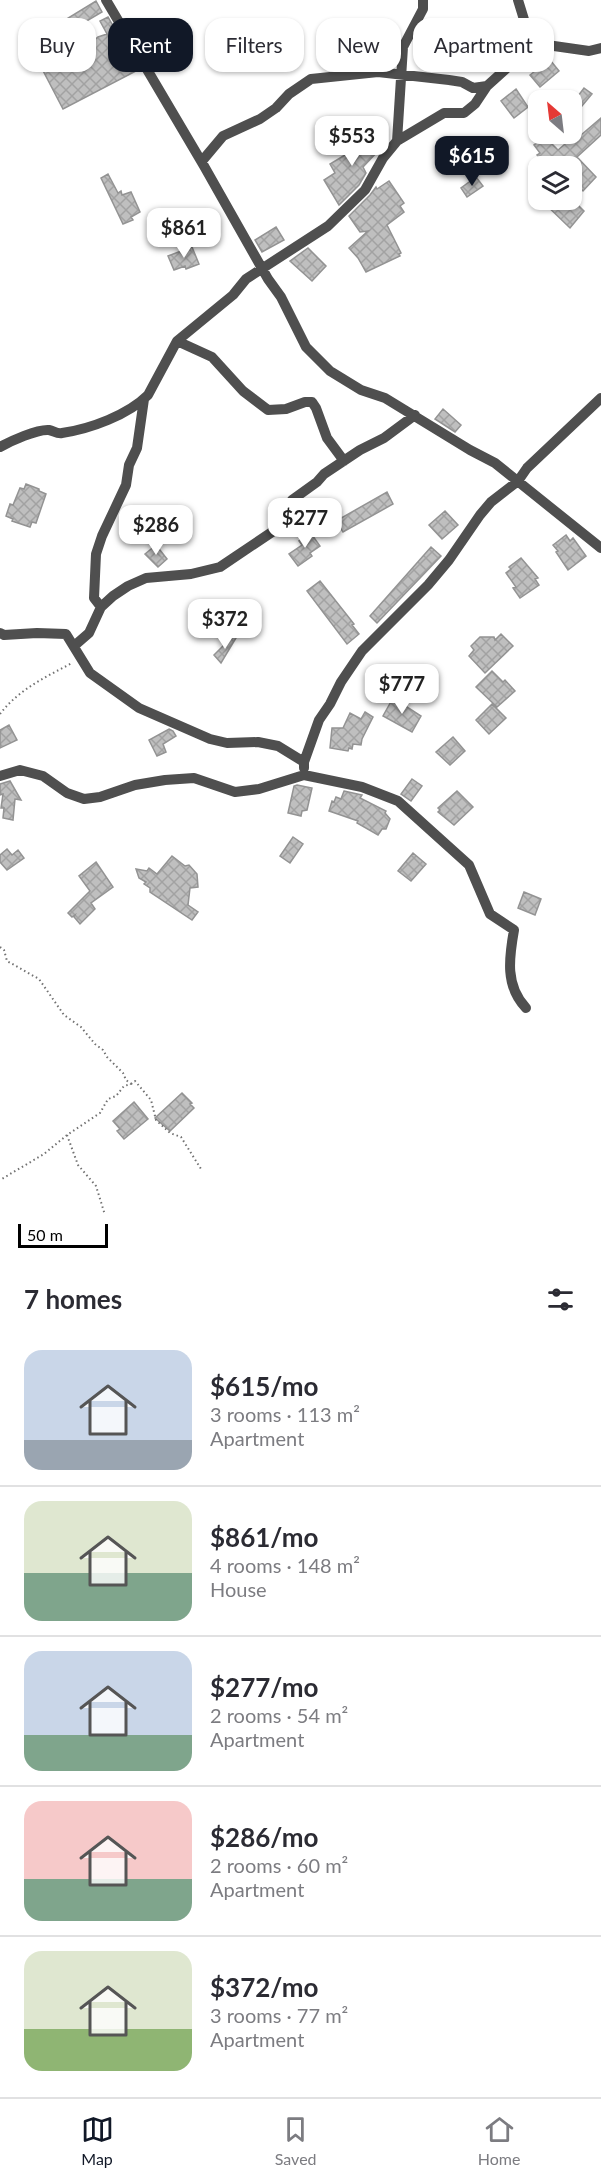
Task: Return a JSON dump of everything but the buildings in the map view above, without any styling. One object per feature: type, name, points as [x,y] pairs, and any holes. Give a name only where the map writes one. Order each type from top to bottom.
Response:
[{"type":"street","points":[[106,0],[281,297],[306,347],[330,371],[361,390],[385,398],[495,463],[601,548]]},
{"type":"street","points":[[397,141],[403,47],[423,9],[423,0]]},
{"type":"street","points":[[519,0],[523,18]]},
{"type":"street","points":[[554,46],[589,51],[601,48]]},
{"type":"street","points":[[202,161],[224,136],[260,119],[311,79],[378,72],[462,82],[473,88],[488,86]]},
{"type":"street","points":[[100,607],[94,598],[96,554],[126,485],[129,465],[137,448],[144,399],[177,341],[211,315],[233,295],[246,279],[327,226],[348,207],[365,190],[383,158],[397,141],[444,113],[464,112],[475,104],[488,86],[504,72]]},
{"type":"street","points":[[177,341],[212,357],[243,391],[268,410],[286,409],[305,402],[312,402],[327,438],[344,461]]},
{"type":"street","points":[[304,775],[304,762],[319,720],[362,651],[428,585],[491,502],[518,481],[527,468],[601,398]]},
{"type":"street","points":[[0,447],[48,430],[58,434],[96,426],[132,408],[144,399]]},
{"type":"street","points":[[74,645],[89,633],[100,607],[128,586],[146,578],[191,574],[220,567],[281,526],[292,500],[324,474],[384,438],[415,416]]},
{"type":"street","points":[[0,633],[4,635],[66,634],[90,673],[139,708],[210,739],[227,742],[258,742],[278,746],[304,762]]},
{"type":"street","points":[[286,750],[310,746]]},
{"type":"street","points":[[0,776],[20,770],[44,776],[67,793],[84,799],[100,797],[135,785],[165,780],[194,778],[235,792],[259,789],[304,775],[362,788],[398,801],[469,865],[490,914],[514,930],[509,969],[517,999],[526,1008]]},
{"type":"path","points":[[0,714],[11,701],[44,676],[81,658]]},
{"type":"path","points":[[0,947],[4,950],[7,961],[39,979],[64,1015],[81,1027],[131,1084]]},
{"type":"path","points":[[0,1180],[38,1159],[67,1135],[100,1113],[108,1100],[120,1092],[124,1086],[135,1082],[151,1100],[156,1120],[170,1133],[181,1137],[201,1169]]},
{"type":"path","points":[[67,1135],[78,1165],[96,1186],[105,1215]]}]
